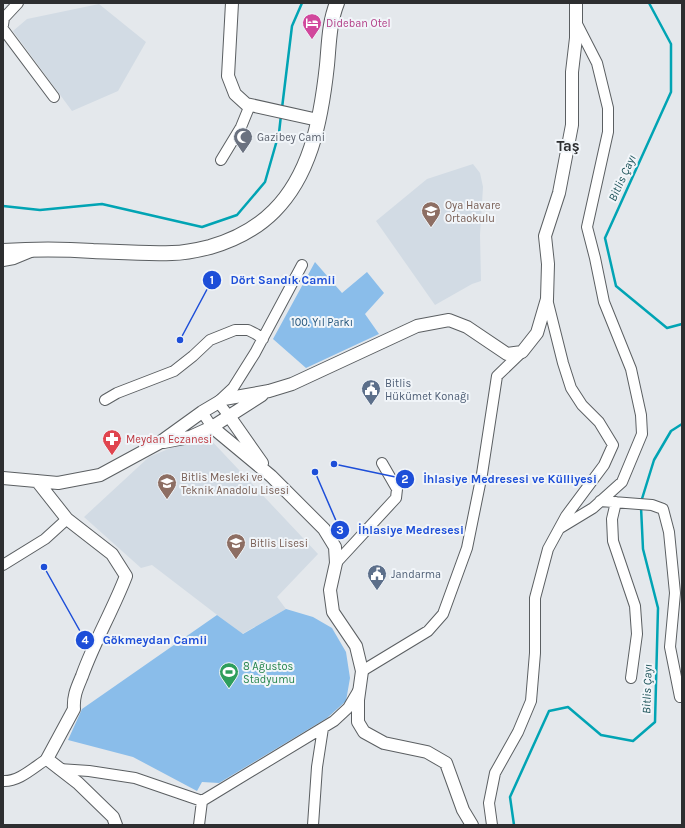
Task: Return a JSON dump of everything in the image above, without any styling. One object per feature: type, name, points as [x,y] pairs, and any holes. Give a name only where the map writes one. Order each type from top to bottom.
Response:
[{"type":"main road","points":[[3,251],[38,249],[173,253],[199,250],[221,244],[258,226],[278,207],[292,189],[303,169],[311,148],[324,91],[332,16],[337,3]]},
{"type":"street","points":[[3,25],[4,18],[18,3]]},
{"type":"street","points":[[232,3],[228,76],[234,94],[246,104],[318,120]]},
{"type":"street","points":[[362,672],[428,632],[443,614],[466,548],[482,474],[497,376],[522,352],[537,332],[547,299],[548,264],[545,236],[559,193],[572,125],[572,72],[577,24],[576,3]]},
{"type":"street","points":[[559,528],[593,508],[622,482],[642,434],[641,415],[631,369],[604,302],[587,227],[608,132],[608,108],[597,63],[577,24]]},
{"type":"street","points":[[3,29],[54,97]]},
{"type":"street","points":[[221,160],[241,127],[250,105]]},
{"type":"street","points":[[3,261],[14,259],[38,249]]},
{"type":"street","points":[[218,402],[233,388],[262,339],[302,265]]},
{"type":"street","points":[[492,825],[489,803],[494,773],[518,732],[531,701],[535,653],[535,598],[548,549],[566,516],[604,465],[613,445],[599,422],[582,405],[571,388],[563,363],[547,299]]},
{"type":"street","points":[[3,478],[58,483],[100,475],[159,443],[202,412],[224,399],[269,391],[292,384],[417,326],[449,320],[467,328],[507,354],[522,352]]},
{"type":"street","points":[[105,400],[117,393],[174,371],[210,340],[235,330],[248,330],[262,339]]},
{"type":"street","points":[[159,443],[190,436],[212,427],[269,391]]},
{"type":"street","points":[[218,402],[271,476]]},
{"type":"street","points":[[202,412],[212,427],[271,476],[324,529],[335,547],[336,562],[330,590],[333,612],[356,646],[362,672],[358,700],[358,722],[364,732],[384,743],[427,752],[446,763],[463,810],[472,825]]},
{"type":"street","points":[[336,562],[396,498],[397,489],[382,463]]},
{"type":"street","points":[[3,781],[10,782],[23,776],[47,759],[74,709],[73,700],[89,656],[120,592],[126,576],[112,554],[68,519],[36,481]]},
{"type":"street","points":[[600,501],[652,505],[663,510],[669,532],[675,593],[670,647],[680,697]]},
{"type":"street","points":[[616,502],[612,519],[613,541],[635,606],[637,634],[631,678]]},
{"type":"street","points":[[3,565],[45,539],[68,519]]},
{"type":"street","points":[[202,801],[334,722],[348,708],[360,688]]},
{"type":"street","points":[[313,825],[317,767],[322,728]]},
{"type":"street","points":[[47,759],[78,783],[113,817],[116,825]]},
{"type":"street","points":[[59,769],[89,771],[135,778],[202,801]]},
{"type":"street","points":[[199,825],[202,801]]},
{"type":"shaded area","points":[[99,4],[146,42],[118,91],[72,111],[13,31],[27,19]]},
{"type":"shaded area","name":"Oya Havare Ortaokulu","points":[[473,164],[480,173],[483,187],[480,235],[481,281],[472,284],[435,305],[376,221],[427,179]]},
{"type":"shaded area","points":[[207,436],[318,554],[277,597],[286,609],[242,634],[152,565],[141,568],[84,517],[149,457],[178,445]]},
{"type":"green space","name":"100. Yıl Parkı","points":[[315,262],[342,293],[367,272],[384,293],[365,314],[379,334],[306,368],[273,339]]},
{"type":"green space","name":"8 Ağustos Stadyumu","points":[[286,609],[313,617],[332,628],[346,652],[350,678],[346,701],[327,718],[219,783],[202,782],[197,791],[133,757],[68,740],[82,709],[217,615],[243,634]]},
{"type":"waterway","points":[[282,108],[292,26],[302,3]]},
{"type":"waterway","name":"Bitlis Çayı","points":[[649,3],[671,44],[671,92],[605,238],[616,286],[667,328],[682,324]]},
{"type":"waterway","points":[[3,206],[40,210],[102,204],[202,227],[237,215],[265,182],[279,133],[281,115]]},
{"type":"waterway","name":"Bitlis Çayı","points":[[641,502],[654,460],[671,431],[682,424]]},
{"type":"waterway","name":"Bitlis Çayı","points":[[514,825],[510,797],[549,711],[568,707],[601,735],[633,741],[655,722],[658,608],[643,549],[641,507]]},
{"type":"place","name":"Dideban Otel","points":[[312,40]]},
{"type":"place","name":"Gazibey Cami","points":[[243,154]]},
{"type":"place","name":"Oya Havare Ortaokulu","points":[[431,228]]},
{"type":"place","name":"Dört Sandık Camii","points":[[180,340]]},
{"type":"place","name":"Bitlis Hükümet Konağı","points":[[371,406]]},
{"type":"place","name":"Meydan Eczanesi","points":[[112,456]]},
{"type":"place","name":"İhlasiye Medresesi ve Külliyesi","points":[[334,464]]},
{"type":"place","name":"İhlasiye Medresesi","points":[[315,472]]},
{"type":"place","name":"Bitlis Mesleki ve Teknik Anadolu Lisesi","points":[[167,500]]},
{"type":"place","name":"Bitlis Lisesi","points":[[236,560]]},
{"type":"place","name":"Gökmeydan Camii","points":[[44,567]]},
{"type":"place","name":"Jandarma","points":[[377,591]]},
{"type":"place","name":"8 Ağustos Stadyumu","points":[[229,689]]},
{"type":"district","name":"Taş","points":[[568,146]]}]
